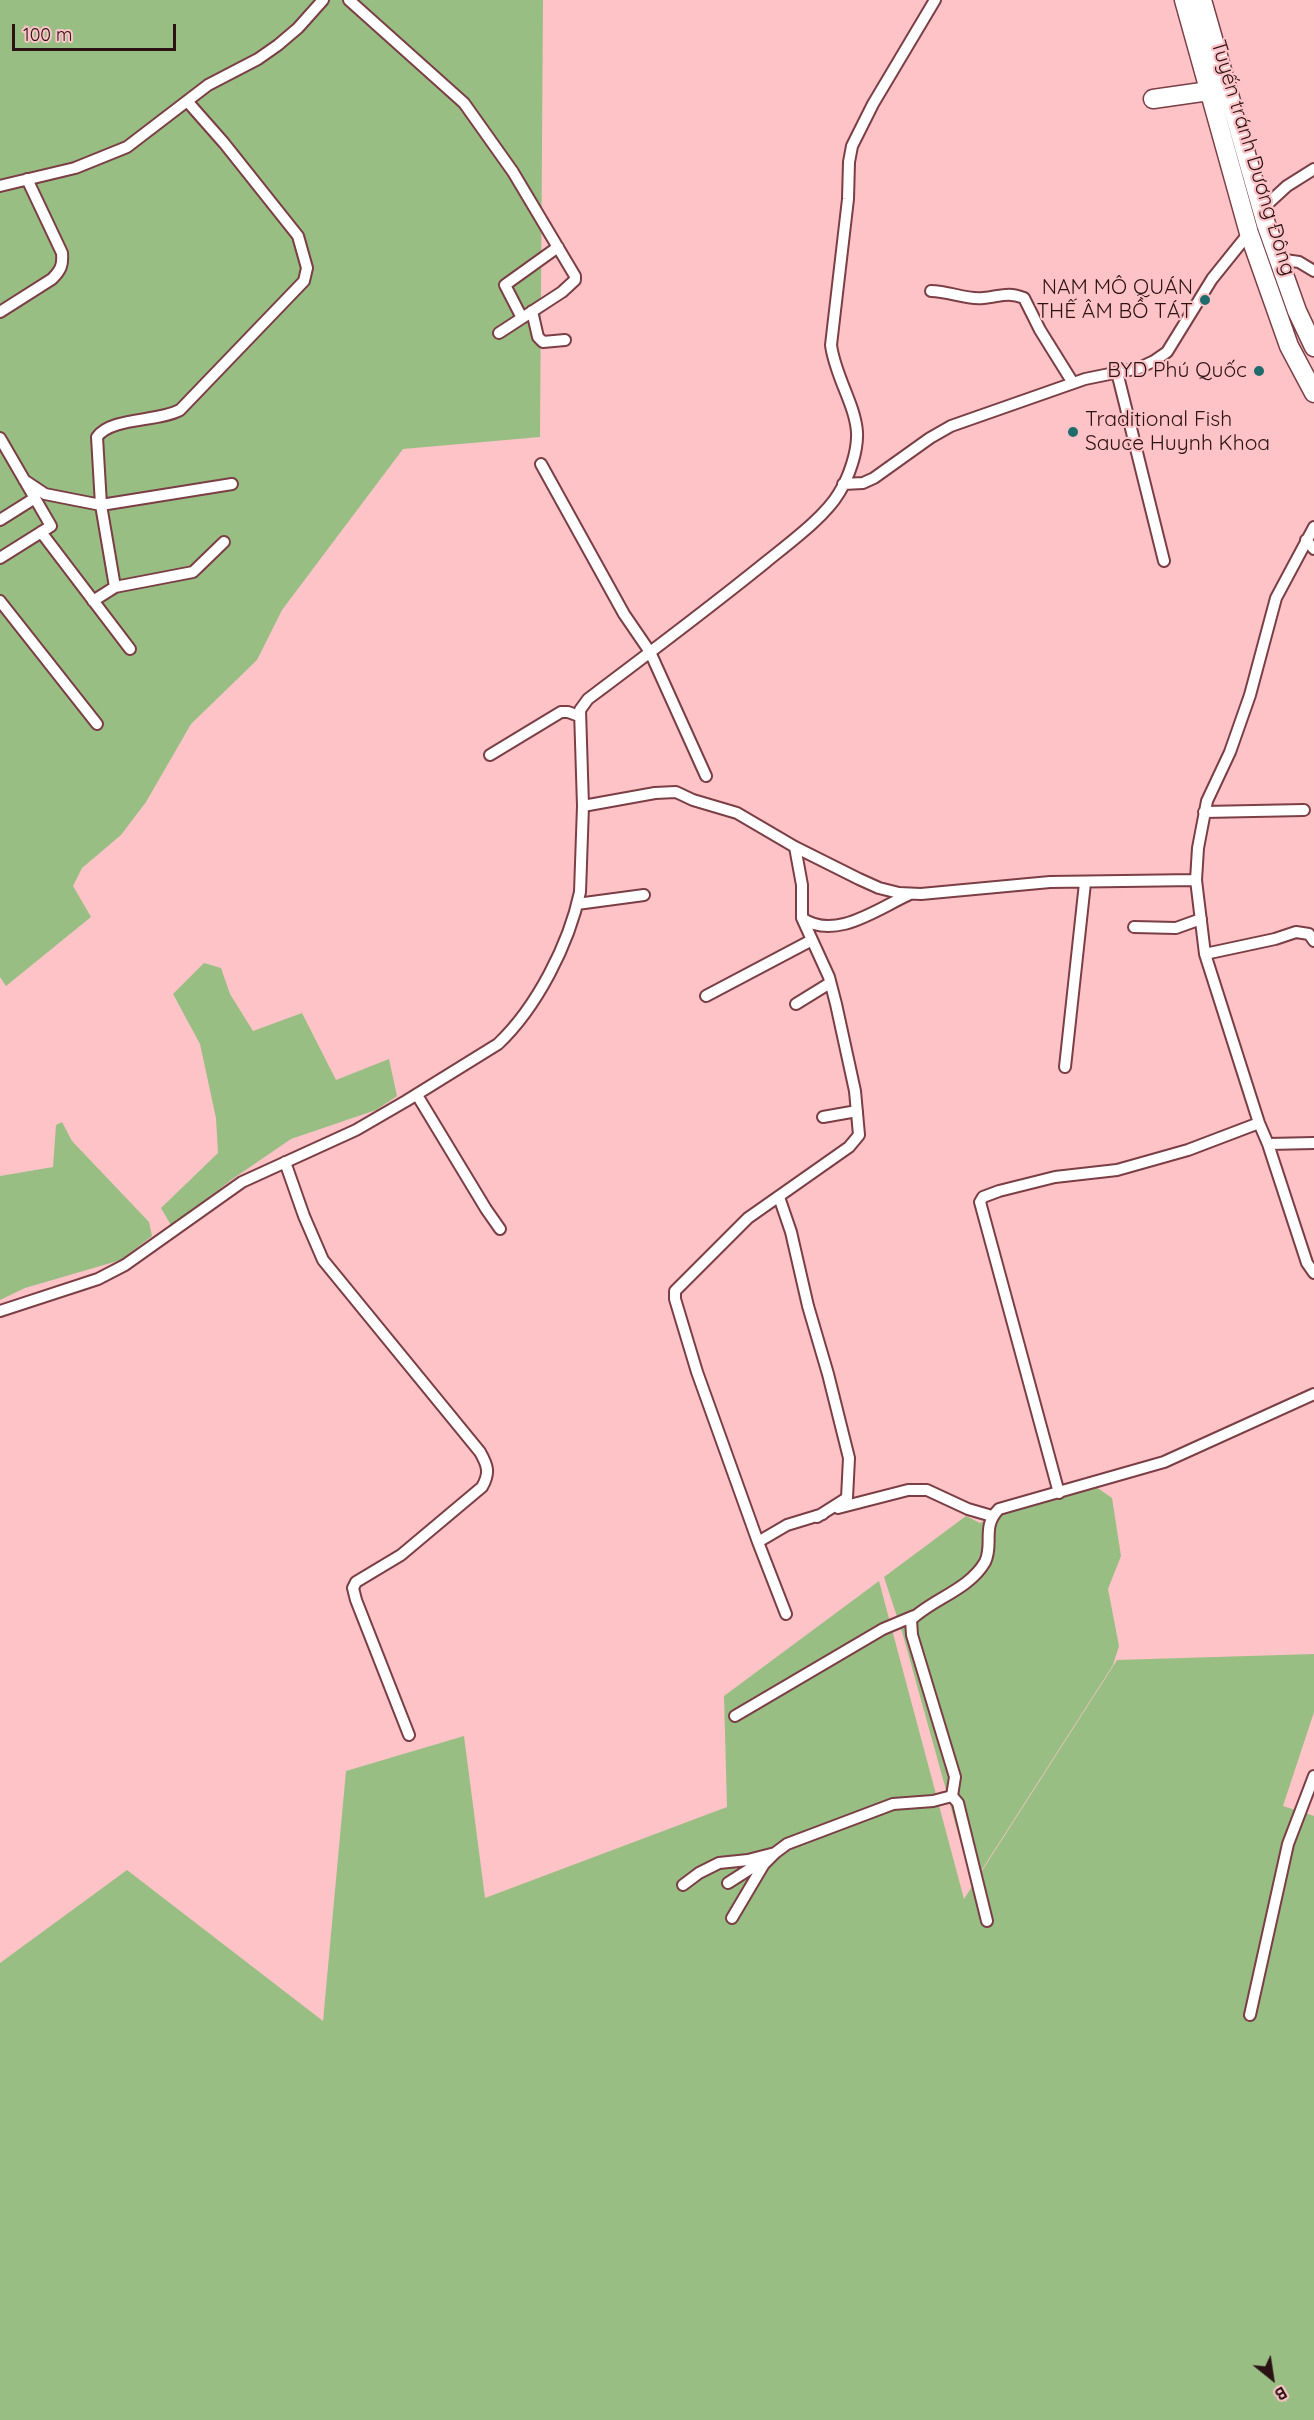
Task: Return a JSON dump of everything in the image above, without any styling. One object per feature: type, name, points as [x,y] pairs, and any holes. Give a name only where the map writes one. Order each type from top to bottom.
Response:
[{"type":"main road","name":"Tuyến tránh Dương Đông","points":[[1184,0],[1249,233],[1289,346],[1314,393]]},
{"type":"main road","name":"Tuyến tránh Dương Đông","points":[[1202,0],[1264,216],[1297,311],[1314,347]]},
{"type":"main road","points":[[1153,99],[1209,91]]},
{"type":"main road","points":[[1249,233],[1264,216]]},
{"type":"street","points":[[0,186],[49,176],[111,156],[143,137],[187,101],[220,78],[258,59],[278,45],[298,28],[323,0]]},
{"type":"street","points":[[349,0],[464,103],[513,172],[572,269],[575,280],[562,292],[499,333]]},
{"type":"street","points":[[0,1311],[98,1279],[125,1265],[242,1182],[356,1130],[498,1044],[512,1031],[541,988],[561,951],[574,918],[580,892],[583,806],[580,710],[588,699],[805,531],[839,494],[853,459],[857,433],[852,409],[832,359],[831,345],[852,146],[873,104],[935,0]]},
{"type":"street","points":[[115,587],[101,505],[97,437],[102,430],[108,427],[169,416],[180,410],[304,281],[307,268],[298,236],[224,143],[187,101]]},
{"type":"street","points":[[1264,216],[1287,186],[1314,169]]},
{"type":"street","points":[[0,312],[52,279],[60,271],[63,263],[62,253],[27,179]]},
{"type":"street","points":[[843,484],[863,483],[874,478],[930,438],[951,426],[1073,383],[1139,368],[1167,352],[1212,279],[1249,233]]},
{"type":"street","points":[[522,318],[505,285],[558,247]]},
{"type":"street","points":[[1278,259],[1299,262],[1314,271]]},
{"type":"street","points":[[931,291],[984,298],[997,294],[1015,294],[1024,298],[1040,330],[1073,383]]},
{"type":"street","points":[[532,311],[538,337],[543,342],[566,340]]},
{"type":"street","points":[[1117,372],[1164,561]]},
{"type":"street","points":[[0,438],[51,526],[0,558]]},
{"type":"street","points":[[541,464],[624,614],[650,652],[706,776]]},
{"type":"street","points":[[24,480],[45,494],[101,505],[232,484]]},
{"type":"street","points":[[0,520],[35,498]]},
{"type":"street","points":[[1314,527],[1276,598],[1247,704],[1230,752],[1214,783],[1204,812],[1196,880],[1205,954],[1259,1123],[1269,1144],[1307,1263],[1314,1273]]},
{"type":"street","points":[[41,532],[130,649]]},
{"type":"street","points":[[1306,540],[1314,549]]},
{"type":"street","points":[[93,601],[115,587],[193,572],[224,542]]},
{"type":"street","points":[[0,601],[97,724]]},
{"type":"street","points":[[490,755],[561,712],[579,716]]},
{"type":"street","points":[[583,806],[671,791],[737,813],[795,847],[879,888],[911,894],[1050,882],[1196,880]]},
{"type":"street","points":[[1204,812],[1304,810]]},
{"type":"street","points":[[786,1614],[697,1372],[675,1299],[675,1291],[735,1229],[856,1141],[859,1135],[857,1111],[830,983],[802,918],[802,885],[795,847]]},
{"type":"street","points":[[1065,1067],[1085,883]]},
{"type":"street","points":[[802,918],[811,925],[828,928],[863,916],[911,894]]},
{"type":"street","points":[[577,904],[644,895]]},
{"type":"street","points":[[1134,927],[1176,928],[1201,919]]},
{"type":"street","points":[[1205,954],[1275,939],[1296,932],[1312,935]]},
{"type":"street","points":[[706,996],[812,940]]},
{"type":"street","points":[[796,1004],[830,983]]},
{"type":"street","points":[[417,1095],[500,1229]]},
{"type":"street","points":[[823,1117],[857,1111]]},
{"type":"street","points":[[1059,1493],[980,1202],[983,1197],[999,1191],[1055,1178],[1127,1167],[1188,1150],[1259,1123]]},
{"type":"street","points":[[1269,1144],[1314,1143]]},
{"type":"street","points":[[285,1162],[304,1216],[323,1260],[480,1452],[487,1464],[489,1474],[482,1487],[401,1555],[356,1582],[353,1588],[409,1735]]},
{"type":"street","points":[[778,1197],[791,1232],[807,1306],[828,1374],[849,1458],[847,1498],[817,1517]]},
{"type":"street","points":[[735,1716],[884,1629],[915,1616],[962,1585],[986,1561],[988,1530],[992,1516],[999,1509],[1164,1462],[1314,1394]]},
{"type":"street","points":[[758,1542],[787,1525],[817,1517],[846,1505],[908,1490],[927,1490],[968,1509],[992,1516]]},
{"type":"street","points":[[915,1616],[911,1620],[912,1635],[955,1777],[952,1796],[958,1803],[987,1921]]},
{"type":"street","points":[[1250,2015],[1288,1844],[1314,1776]]},
{"type":"street","points":[[728,1883],[774,1852],[804,1836],[893,1804],[933,1801],[952,1796]]},
{"type":"street","points":[[682,1885],[699,1872],[719,1863],[748,1860],[774,1852]]},
{"type":"street","points":[[732,1918],[741,1900],[774,1852]]},
{"type":"green space","points":[[0,0],[543,0],[540,437],[403,449],[282,610],[257,660],[191,724],[146,802],[121,835],[82,868],[73,886],[91,917],[6,986],[0,977]]},
{"type":"green space","points":[[204,963],[221,968],[230,994],[253,1031],[302,1013],[336,1080],[389,1059],[397,1096],[376,1110],[291,1139],[231,1180],[172,1227],[161,1208],[218,1153],[216,1118],[200,1044],[173,994]]},
{"type":"green space","points":[[62,1122],[72,1141],[149,1222],[152,1236],[121,1260],[25,1288],[0,1300],[0,1176],[53,1167],[56,1125]]},
{"type":"green space","points":[[1096,1487],[1112,1498],[1121,1556],[1108,1589],[1119,1646],[1113,1665],[974,1882],[971,1880],[903,1635],[884,1577],[966,1516],[980,1523],[1002,1513]]},
{"type":"green space","points":[[879,1581],[964,1899],[1117,1660],[1314,1654],[1314,1712],[1283,1806],[1314,1816],[1314,2420],[0,2420],[0,1963],[127,1870],[323,2021],[346,1771],[464,1736],[485,1898],[727,1807],[724,1696]]},
{"type":"place","name":"NAM MÔ QUÁN THẾ ÂM BỒ TÁT","points":[[1205,300]]},
{"type":"place","name":"BYD Phú Quốc","points":[[1259,371]]},
{"type":"place","name":"Traditional Fish Sauce Huynh Khoa","points":[[1073,432]]}]
